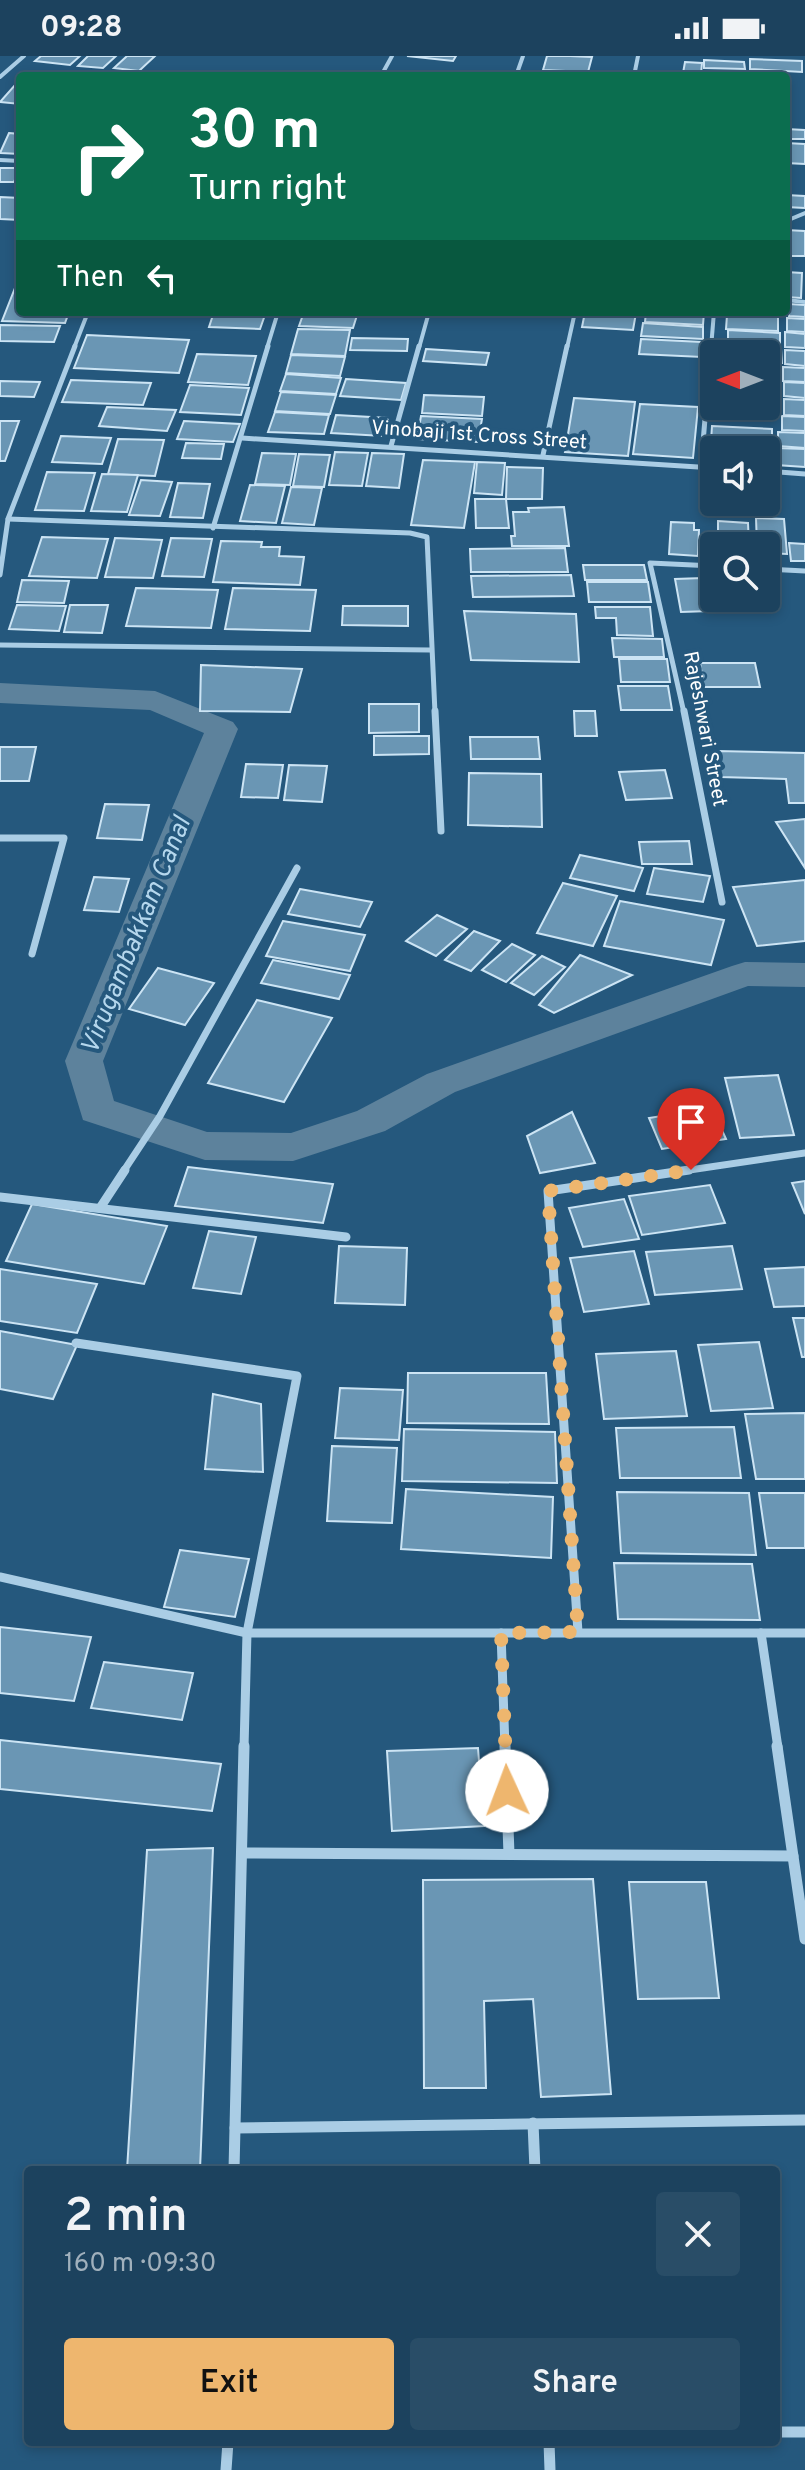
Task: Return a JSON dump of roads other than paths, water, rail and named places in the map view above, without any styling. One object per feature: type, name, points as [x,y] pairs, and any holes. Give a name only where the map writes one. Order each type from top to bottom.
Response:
[{"type":"street","points":[[0,77],[24,56]]},
{"type":"street","points":[[0,575],[8,519],[86,316]]},
{"type":"street","points":[[213,528],[277,316]]},
{"type":"street","points":[[391,446],[428,316]]},
{"type":"street","points":[[543,455],[574,316]]},
{"type":"street","points":[[704,436],[714,316]]},
{"type":"street","name":"Vinobaji 1st Cross Street","points":[[242,438],[700,467]]},
{"type":"street","points":[[780,472],[805,474]]},
{"type":"street","points":[[8,519],[410,533],[427,537],[441,831]]},
{"type":"street","name":"Rajeshwari Street","points":[[700,565],[650,563],[673,657],[722,902]]},
{"type":"street","points":[[780,570],[805,571]]},
{"type":"street","points":[[0,645],[430,650]]},
{"type":"street","points":[[0,838],[64,838],[32,954]]},
{"type":"street","points":[[100,1208],[160,1116],[297,868]]},
{"type":"street","points":[[578,1632],[548,1191],[805,1153]]},
{"type":"street","points":[[0,1197],[346,1237]]},
{"type":"street","points":[[76,1343],[297,1376],[247,1633],[234,2166]]},
{"type":"street","points":[[0,1577],[247,1633],[805,1633]]},
{"type":"street","points":[[501,1633],[509,1854]]},
{"type":"street","points":[[761,1633],[805,1939]]},
{"type":"street","points":[[242,1853],[793,1856]]},
{"type":"street","points":[[235,2128],[805,2120]]},
{"type":"street","points":[[533,2123],[535,2166]]},
{"type":"street","points":[[780,2432],[805,2432]]},
{"type":"street","points":[[226,2470],[228,2446]]},
{"type":"street","points":[[549,2446],[550,2470]]},
{"type":"waterway","name":"Virugambakkam Canal","points":[[0,693],[155,701],[222,729],[84,1061],[97,1110],[205,1146],[293,1147],[371,1121],[441,1083],[745,974],[805,975]]}]
